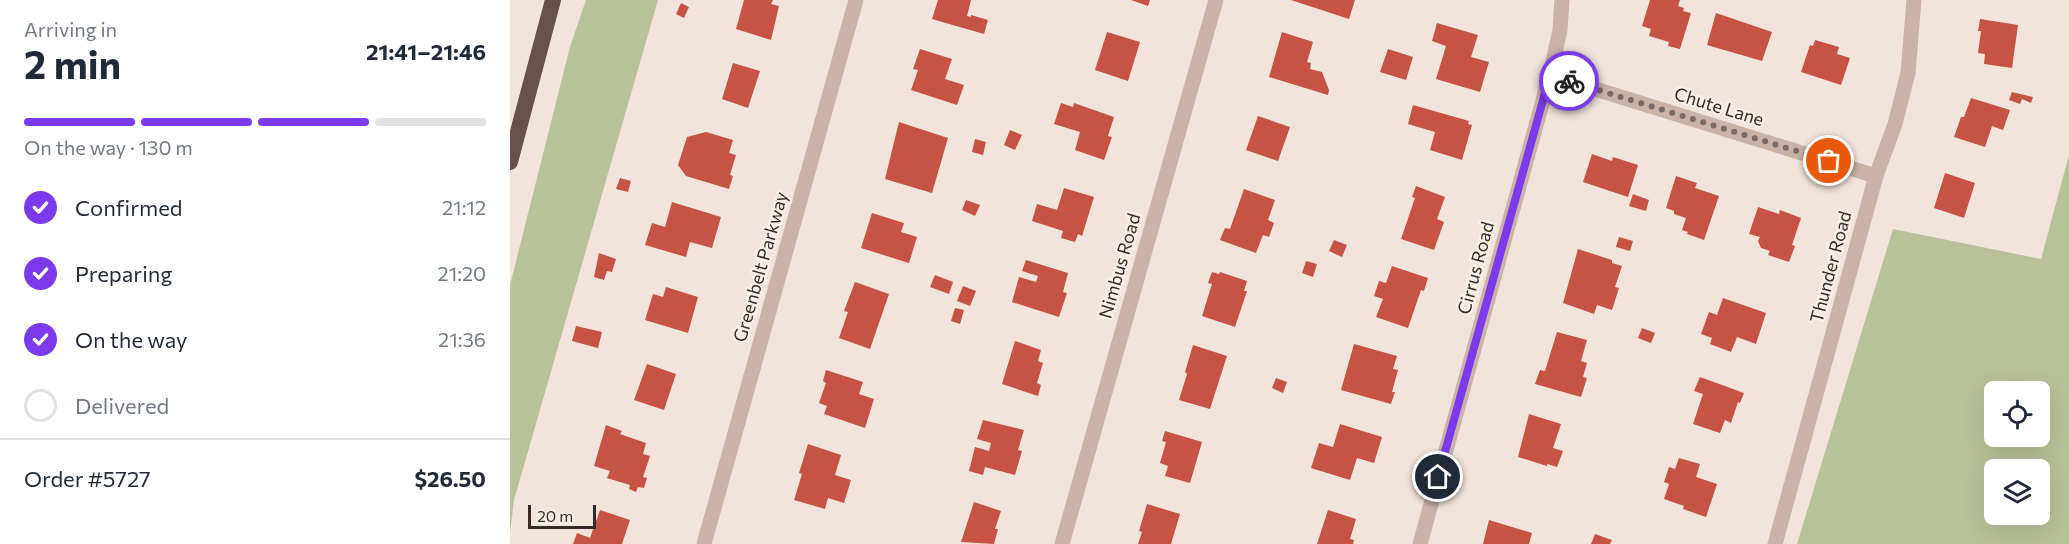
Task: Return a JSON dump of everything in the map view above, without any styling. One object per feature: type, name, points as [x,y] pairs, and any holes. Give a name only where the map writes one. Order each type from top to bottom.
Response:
[{"type":"highway","points":[[510,162],[553,0]]},
{"type":"street","name":"Greenbelt Parkway","points":[[704,544],[856,0]]},
{"type":"street","name":"Nimbus Road","points":[[1062,544],[1216,0]]},
{"type":"street","name":"Cirrus Road","points":[[1420,544],[1550,75],[1560,30],[1562,0]]},
{"type":"street","name":"Thunder Road","points":[[1774,544],[1876,176],[1895,124],[1908,73],[1914,0]]},
{"type":"street","name":"Chute Lane","points":[[1550,75],[1876,176]]},
{"type":"green space","points":[[586,0],[658,0],[514,500],[510,533],[510,285],[570,47]]},
{"type":"green space","points":[[2069,155],[2069,544],[1797,544],[1893,229],[2041,259]]},
{"type":"building","points":[[744,0],[773,0],[771,4],[779,6],[771,40],[736,29]]},
{"type":"building","points":[[938,0],[971,0],[967,16],[988,20],[984,34],[932,19]]},
{"type":"building","points":[[1131,0],[1150,0],[1148,6]]},
{"type":"building","points":[[1291,0],[1355,0],[1349,19]]},
{"type":"building","points":[[1650,0],[1680,0],[1678,6],[1684,8],[1683,11],[1691,13],[1680,49],[1668,46],[1669,42],[1649,36],[1651,29],[1642,26]]},
{"type":"building","points":[[681,3],[689,7],[684,18],[676,14]]},
{"type":"building","points":[[1716,13],[1772,32],[1762,61],[1707,45]]},
{"type":"building","points":[[1980,19],[2018,25],[2012,68],[1984,64],[1985,54],[1978,53]]},
{"type":"building","points":[[1437,23],[1478,35],[1471,57],[1489,62],[1480,92],[1436,79],[1446,46],[1432,41]]},
{"type":"building","points":[[1107,32],[1140,42],[1128,81],[1095,70]]},
{"type":"building","points":[[1282,32],[1313,42],[1307,62],[1311,63],[1310,69],[1322,72],[1329,90],[1328,95],[1269,77]]},
{"type":"building","points":[[1815,40],[1839,47],[1837,54],[1850,58],[1841,85],[1801,72],[1810,45],[1813,46]]},
{"type":"building","points":[[920,49],[952,59],[945,79],[964,85],[957,105],[911,90],[918,70],[913,69]]},
{"type":"building","points":[[1388,49],[1413,57],[1406,80],[1380,72]]},
{"type":"building","points":[[733,63],[760,71],[748,108],[722,99]]},
{"type":"building","points":[[2012,92],[2033,97],[2031,103],[2022,99],[2020,104],[2009,100]]},
{"type":"building","points":[[1971,98],[2010,110],[2003,130],[1992,126],[1985,147],[1954,137]]},
{"type":"building","points":[[1061,103],[1073,107],[1074,103],[1114,117],[1108,136],[1112,137],[1104,160],[1075,150],[1080,132],[1054,124]]},
{"type":"building","points":[[1413,105],[1469,121],[1468,124],[1472,125],[1462,160],[1430,150],[1435,132],[1408,124]]},
{"type":"building","points":[[1258,116],[1290,127],[1278,161],[1246,150]]},
{"type":"building","points":[[899,122],[948,138],[932,193],[885,179]]},
{"type":"building","points":[[1010,130],[1022,135],[1015,150],[1004,145]]},
{"type":"building","points":[[706,132],[733,140],[729,153],[736,155],[730,175],[733,176],[729,189],[686,176],[678,165],[687,137]]},
{"type":"building","points":[[975,139],[986,142],[983,155],[972,152]]},
{"type":"building","points":[[1592,154],[1612,161],[1613,157],[1638,165],[1628,197],[1583,182]]},
{"type":"building","points":[[1945,173],[1975,183],[1964,218],[1934,208]]},
{"type":"building","points":[[1676,176],[1697,183],[1695,188],[1719,196],[1704,240],[1682,230],[1686,218],[1666,208]]},
{"type":"building","points":[[620,178],[631,181],[628,192],[616,189]]},
{"type":"building","points":[[1416,186],[1445,197],[1437,219],[1444,222],[1434,250],[1401,239],[1415,198],[1412,197]]},
{"type":"building","points":[[1064,188],[1094,197],[1082,236],[1078,234],[1075,242],[1061,238],[1063,231],[1032,221],[1037,204],[1057,210]]},
{"type":"building","points":[[1244,189],[1275,200],[1268,220],[1274,223],[1269,237],[1263,235],[1256,253],[1220,240],[1225,228],[1230,229]]},
{"type":"building","points":[[1633,194],[1649,200],[1646,211],[1629,206]]},
{"type":"building","points":[[966,200],[980,205],[975,216],[962,210]]},
{"type":"building","points":[[672,202],[721,217],[712,248],[690,242],[686,257],[645,245],[652,223],[665,227]]},
{"type":"building","points":[[1758,207],[1779,214],[1780,210],[1801,218],[1789,262],[1768,255],[1770,251],[1761,248],[1758,241],[1760,237],[1749,234]]},
{"type":"building","points":[[872,213],[904,223],[901,232],[917,237],[909,263],[861,248]]},
{"type":"building","points":[[1619,237],[1633,241],[1630,251],[1616,247]]},
{"type":"building","points":[[1334,240],[1347,245],[1342,257],[1329,251]]},
{"type":"building","points":[[1578,249],[1612,260],[1612,263],[1622,266],[1615,287],[1619,288],[1612,310],[1597,305],[1594,314],[1563,303]]},
{"type":"building","points":[[599,253],[616,259],[612,272],[607,271],[604,280],[594,277]]},
{"type":"building","points":[[1026,260],[1068,273],[1063,292],[1067,293],[1059,317],[1012,302],[1019,277],[1036,282],[1038,276],[1022,271]]},
{"type":"building","points":[[1306,261],[1317,264],[1313,277],[1302,273]]},
{"type":"building","points":[[1392,266],[1428,278],[1424,291],[1421,290],[1408,328],[1376,317],[1383,299],[1374,296],[1379,281],[1386,283]]},
{"type":"building","points":[[1212,272],[1219,274],[1220,272],[1247,281],[1244,291],[1247,291],[1235,327],[1202,316],[1212,284],[1208,283]]},
{"type":"building","points":[[935,275],[953,282],[949,294],[930,287]]},
{"type":"building","points":[[855,282],[889,294],[870,349],[839,338],[848,312],[844,311]]},
{"type":"building","points":[[963,286],[976,291],[970,306],[957,301]]},
{"type":"building","points":[[666,287],[698,297],[688,333],[645,320],[653,294],[663,297]]},
{"type":"building","points":[[1723,298],[1766,313],[1756,344],[1737,337],[1731,352],[1710,344],[1712,338],[1701,334],[1709,312],[1717,315]]},
{"type":"building","points":[[955,308],[964,310],[960,324],[951,321]]},
{"type":"building","points":[[576,326],[602,332],[598,348],[572,341]]},
{"type":"building","points":[[1642,328],[1655,333],[1651,343],[1638,338]]},
{"type":"building","points":[[1557,332],[1587,340],[1581,361],[1587,363],[1583,377],[1587,378],[1581,397],[1535,384],[1540,370],[1545,371]]},
{"type":"building","points":[[1015,341],[1041,350],[1038,361],[1043,363],[1037,383],[1041,385],[1038,396],[1002,384]]},
{"type":"building","points":[[1354,344],[1397,356],[1393,369],[1398,370],[1391,404],[1341,390]]},
{"type":"building","points":[[1193,345],[1227,356],[1210,409],[1179,400]]},
{"type":"building","points":[[647,364],[676,374],[664,410],[634,400]]},
{"type":"building","points":[[826,370],[863,382],[859,394],[874,399],[865,428],[824,414],[827,406],[819,403],[826,383],[823,381]]},
{"type":"building","points":[[1700,377],[1744,393],[1740,403],[1738,402],[1731,423],[1725,420],[1720,433],[1693,424],[1703,394],[1694,391]]},
{"type":"building","points":[[1276,378],[1287,382],[1283,393],[1272,388]]},
{"type":"building","points":[[1529,414],[1561,424],[1553,448],[1563,451],[1557,467],[1518,457]]},
{"type":"building","points":[[983,420],[1024,430],[1018,450],[1022,451],[1015,475],[985,467],[983,475],[969,471],[975,447],[989,451],[991,443],[977,439]]},
{"type":"building","points":[[1340,424],[1382,437],[1374,463],[1357,458],[1350,480],[1311,468],[1319,443],[1333,447]]},
{"type":"building","points":[[606,425],[622,431],[620,434],[646,443],[643,454],[650,456],[643,477],[647,478],[644,488],[638,487],[636,492],[629,489],[630,485],[607,478],[610,471],[594,466]]},
{"type":"building","points":[[1165,431],[1202,442],[1190,483],[1165,476],[1168,466],[1160,463],[1166,442],[1162,441]]},
{"type":"building","points":[[808,444],[841,455],[835,475],[851,480],[844,503],[828,498],[825,509],[794,500]]},
{"type":"building","points":[[1679,458],[1700,464],[1696,477],[1717,484],[1706,517],[1664,499],[1669,484],[1664,482],[1669,467],[1675,469]]},
{"type":"building","points":[[974,502],[1001,511],[995,529],[998,529],[994,544],[961,542]]},
{"type":"building","points":[[1147,504],[1180,514],[1171,544],[1138,544],[1142,532],[1139,531]]},
{"type":"building","points":[[600,510],[630,520],[622,544],[573,544],[577,533],[590,538]]},
{"type":"building","points":[[1328,510],[1356,519],[1350,539],[1354,540],[1353,544],[1317,544]]},
{"type":"building","points":[[1489,520],[1532,533],[1529,544],[1483,544]]},
{"type":"building","points":[[1595,534],[1612,540],[1610,544],[1591,544]]},
{"type":"way so far","points":[[1569,81],[1829,161]]},
{"type":"route","points":[[1438,477],[1550,75],[1569,81]]}]
